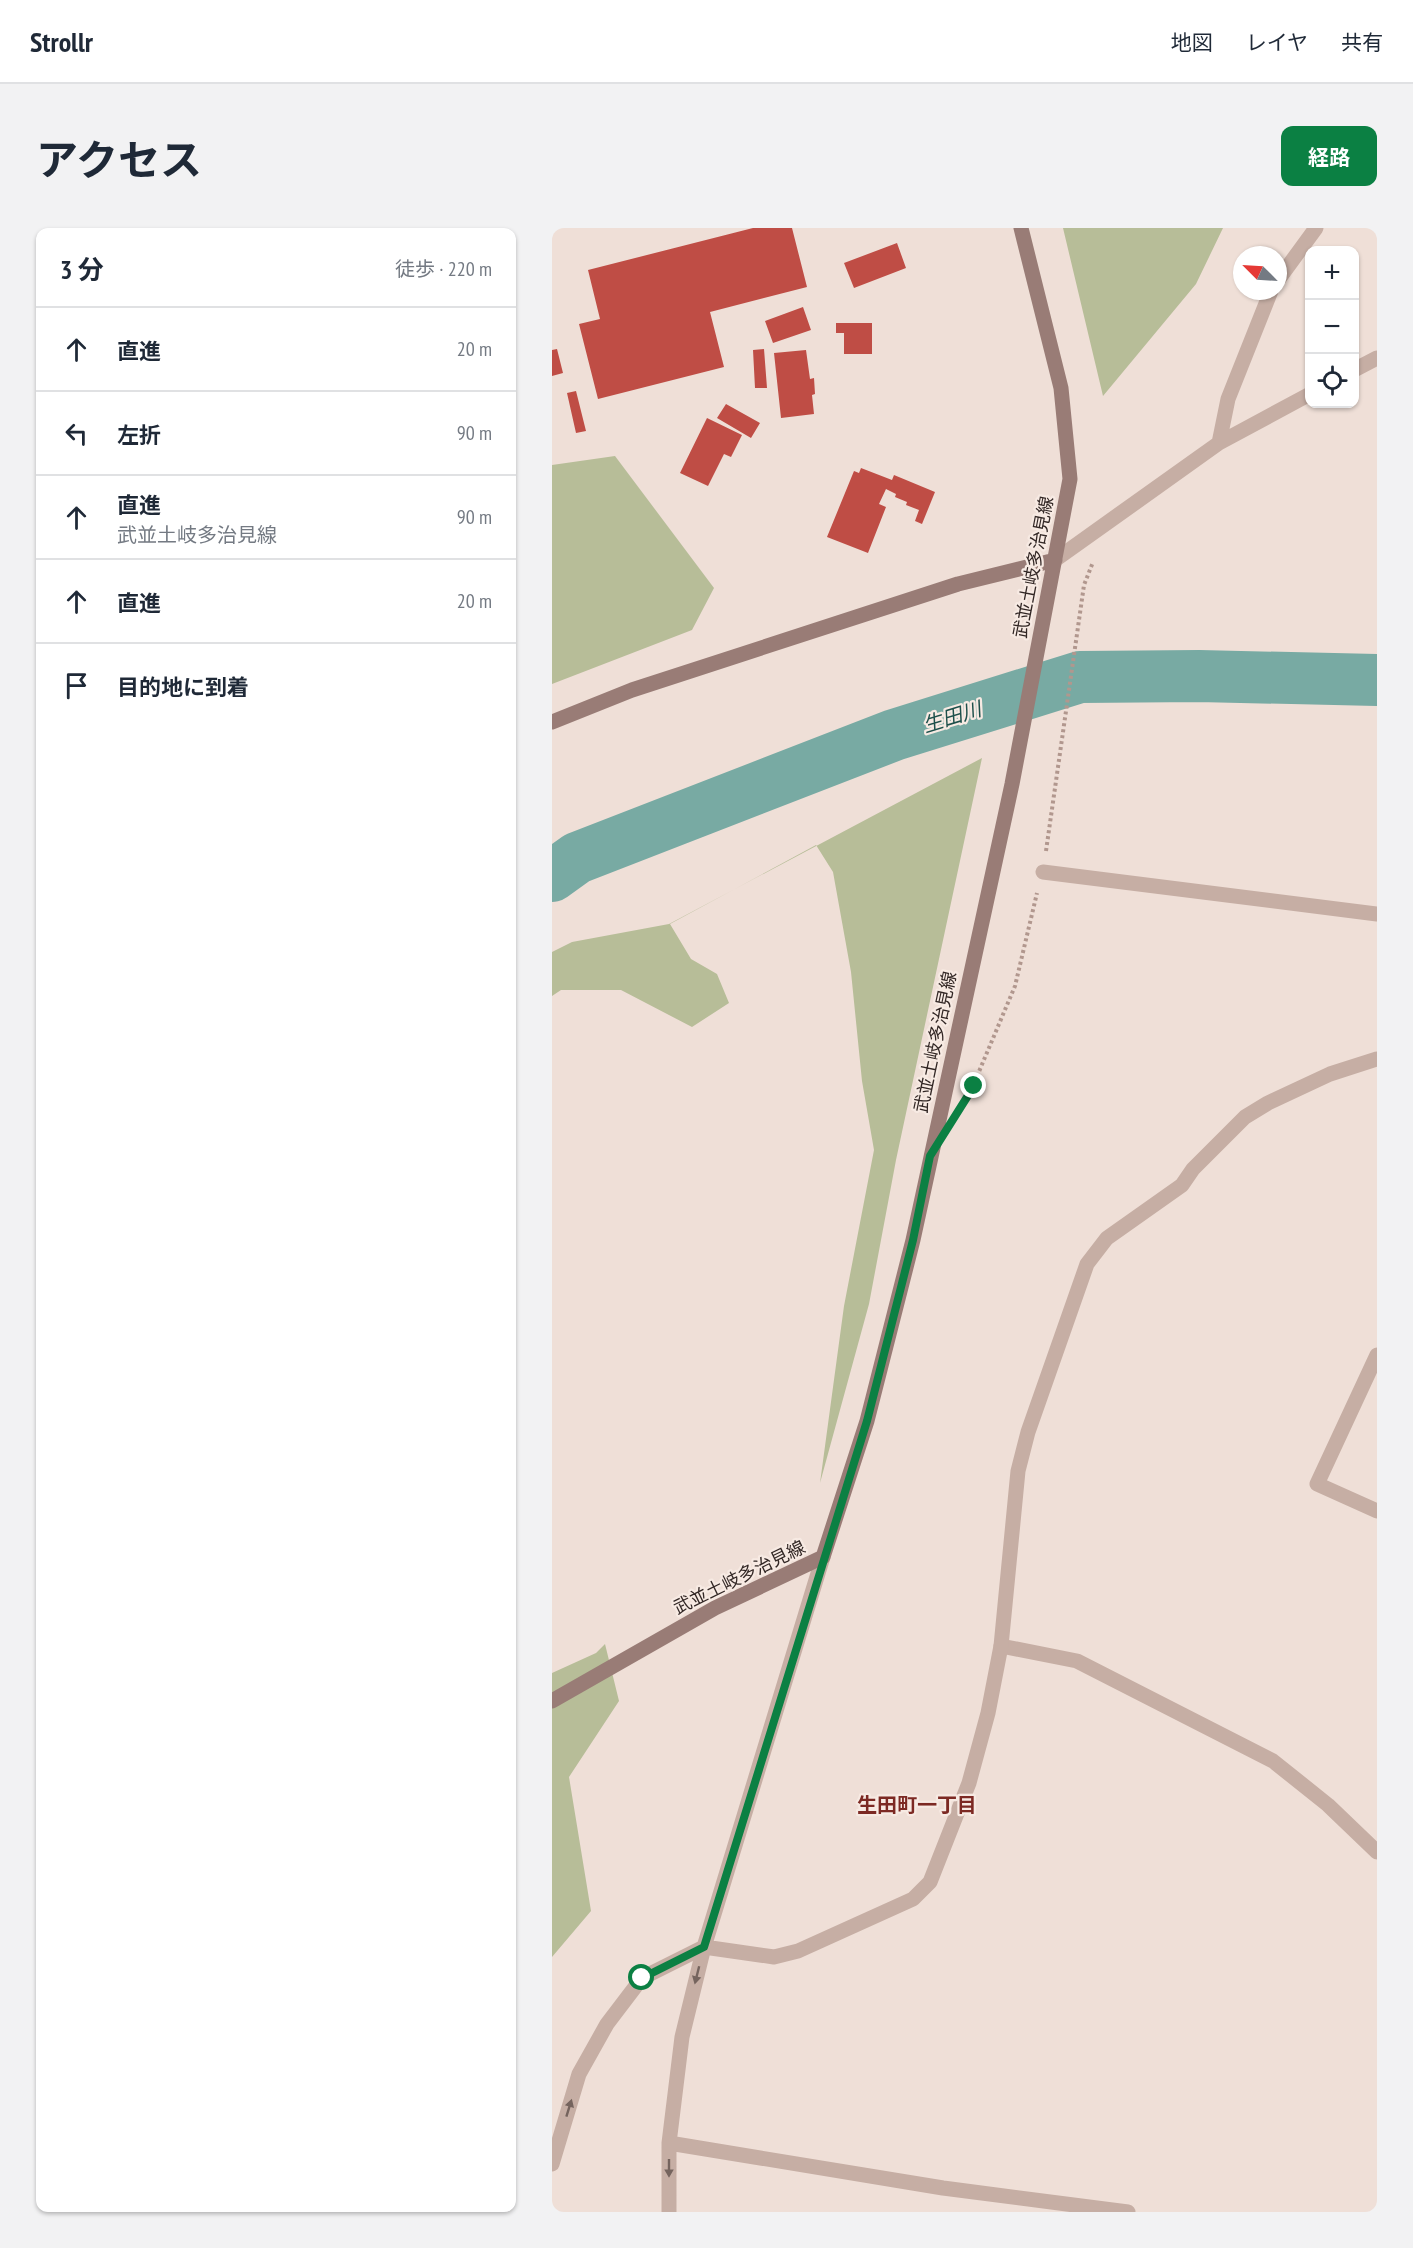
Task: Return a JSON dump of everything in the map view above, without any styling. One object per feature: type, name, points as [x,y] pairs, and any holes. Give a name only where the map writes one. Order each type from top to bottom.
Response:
[{"type":"main road","name":"武並土岐多治見線","points":[[552,1701],[715,1608],[823,1557],[867,1421],[913,1240],[1012,784],[1070,479],[1061,388],[1021,228]]},
{"type":"main road","points":[[552,722],[632,690],[958,584],[1055,560]]},
{"type":"street","points":[[1287,268],[1316,228]]},
{"type":"street","points":[[1220,442],[1227,399],[1266,300]]},
{"type":"street","points":[[1359,367],[1377,358]]},
{"type":"street","points":[[1055,560],[1220,442],[1305,397]]},
{"type":"street","points":[[1043,872],[1377,914]]},
{"type":"street","points":[[552,2164],[579,2074],[607,2024],[642,1978],[704,1947],[774,1957],[798,1951],[913,1899],[930,1882],[969,1783],[988,1713],[1001,1646],[1018,1471],[1028,1432],[1087,1264],[1107,1238],[1182,1185],[1192,1169],[1245,1117],[1330,1074],[1377,1059]]},
{"type":"street","points":[[1377,1355],[1317,1484],[1377,1511]]},
{"type":"street","points":[[669,2212],[669,2143],[682,2037],[704,1947],[823,1557]]},
{"type":"street","points":[[1001,1646],[1077,1661],[1273,1761],[1328,1805],[1377,1852]]},
{"type":"street","points":[[669,2143],[943,2188],[1128,2212]]},
{"type":"path","points":[[968,1096],[1015,986],[1043,872],[1084,585]]},
{"type":"green space","points":[[1063,228],[1223,228],[1196,284],[1103,396]]},
{"type":"green space","points":[[615,456],[714,588],[692,630],[552,684],[552,465]]},
{"type":"green space","points":[[982,758],[896,1160],[869,1304],[820,1483],[844,1306],[874,1150],[862,1081],[851,972],[833,872],[816,846]]},
{"type":"green space","points":[[816,845],[816,846],[719,897]]},
{"type":"green space","points":[[719,897],[670,924],[691,959],[717,974],[729,1003],[692,1027],[621,990],[561,990],[552,996],[552,952],[572,942],[669,924]]},
{"type":"green space","points":[[605,1644],[619,1701],[569,1777],[591,1911],[552,1957],[552,1673],[596,1653]]},
{"type":"building","points":[[753,228],[792,228],[807,287],[710,312],[724,367],[598,399],[579,324],[600,319],[588,270]]},
{"type":"building","points":[[897,243],[906,268],[854,288],[844,263]]},
{"type":"building","points":[[803,307],[811,330],[773,343],[765,321]]},
{"type":"building","points":[[836,323],[872,323],[872,354],[844,354],[844,333],[836,333]]},
{"type":"building","points":[[557,349],[563,373],[552,376],[552,350]]},
{"type":"building","points":[[764,349],[767,388],[755,388],[753,350]]},
{"type":"building","points":[[806,350],[810,379],[814,378],[815,394],[812,395],[814,414],[781,418],[774,353]]},
{"type":"building","points":[[576,391],[586,431],[576,433],[567,393]]},
{"type":"building","points":[[726,404],[760,423],[751,438],[717,418]]},
{"type":"building","points":[[707,418],[742,435],[731,457],[724,454],[708,486],[680,473]]},
{"type":"building","points":[[861,468],[892,480],[894,475],[935,492],[922,524],[915,521],[919,510],[906,505],[907,502],[895,497],[896,494],[886,489],[879,504],[886,507],[868,553],[827,537],[854,471],[859,473]]},
{"type":"waterway","name":"生田川","points":[[552,876],[577,858],[894,735],[1080,677],[1199,676],[1377,680]]},
{"type":"district","name":"生田町一丁目","points":[[917,1805]]},
{"type":"route","points":[[642,1978],[704,1947],[867,1421],[913,1240],[930,1156],[974,1086]]}]
